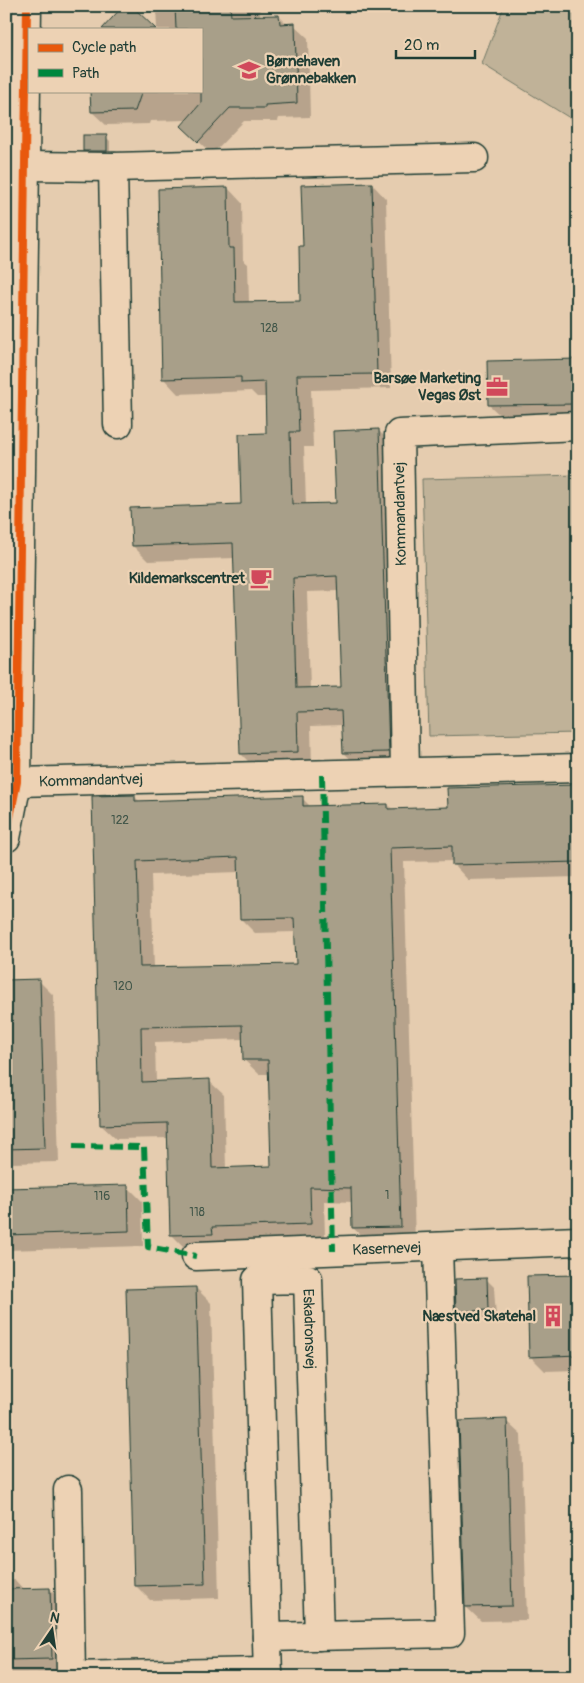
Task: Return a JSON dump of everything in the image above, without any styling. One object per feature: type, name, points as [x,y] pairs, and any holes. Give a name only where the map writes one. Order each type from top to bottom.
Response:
[{"type":"street","points":[[6,838],[17,782],[28,6]]},
{"type":"street","points":[[25,166],[113,168],[474,158]]},
{"type":"street","points":[[113,168],[118,424]]},
{"type":"street","name":"Kommandantvej","points":[[405,772],[399,434],[578,426]]},
{"type":"street","name":"Kommandantvej","points":[[17,782],[578,768]]},
{"type":"street","name":"Kasernevej","points":[[196,1256],[578,1241]]},
{"type":"street","points":[[267,1637],[450,1633],[438,1247]]},
{"type":"street","name":"Eskadronsvej","points":[[268,1675],[257,1280],[308,1278],[319,1636]]},
{"type":"street","points":[[68,1490],[72,1676],[268,1675]]},
{"type":"shaded area","points":[[504,6],[578,6],[578,123],[482,64]]},
{"type":"shaded area","points":[[578,475],[578,733],[429,736],[422,479]]},
{"type":"building","points":[[123,6],[132,6],[155,28],[103,28]]},
{"type":"building","name":"Børnehaven Grønnebakken","points":[[175,6],[230,6],[231,16],[279,15],[280,24],[295,23],[297,103],[265,105],[265,108],[230,108],[198,142],[181,126],[201,103],[202,28],[176,28]]},
{"type":"building","points":[[90,92],[142,92],[135,111],[91,112]]},
{"type":"building","points":[[83,135],[107,135],[107,151],[83,151]]},
{"type":"building","points":[[372,183],[377,374],[297,375],[299,432],[290,432],[292,504],[336,503],[333,431],[379,429],[389,752],[343,753],[341,711],[297,712],[298,752],[240,754],[233,543],[132,546],[130,508],[241,504],[239,434],[266,433],[265,382],[241,383],[241,377],[162,379],[158,189],[228,187],[229,248],[234,248],[235,302],[300,301],[299,246],[303,246],[301,185]],"holes":[[[337,576],[341,687],[296,688],[293,578]]]},
{"type":"building","points":[[578,359],[578,404],[488,405],[487,361]]},
{"type":"building","points":[[578,785],[578,862],[452,865],[452,846],[390,848],[401,1227],[352,1228],[351,1188],[310,1187],[311,1224],[212,1227],[213,1234],[170,1235],[167,1123],[100,1125],[92,796],[135,795],[135,801],[303,796],[303,806],[388,804],[388,809],[448,807],[447,788]],"holes":[[[238,857],[240,919],[294,918],[296,964],[140,967],[137,861]],[[242,1025],[243,1060],[268,1060],[271,1166],[212,1168],[210,1079],[142,1082],[141,1027]]]},
{"type":"building","points":[[40,979],[45,1148],[6,1149],[6,980]]},
{"type":"building","points":[[128,1185],[129,1231],[6,1235],[6,1188]]},
{"type":"building","name":"Næstved Skatehal","points":[[578,1275],[578,1355],[529,1357],[527,1276]]},
{"type":"building","points":[[487,1278],[488,1310],[456,1312],[455,1279]]},
{"type":"building","points":[[196,1287],[205,1584],[134,1586],[126,1289]]},
{"type":"building","points":[[507,1419],[512,1606],[465,1607],[459,1421]]},
{"type":"building","points":[[50,1588],[52,1659],[6,1660],[6,1589]]},
{"type":"marked path","points":[[6,650],[18,655]]},
{"type":"marked path","points":[[322,775],[333,1251]]},
{"type":"marked path","points":[[73,1146],[144,1147],[148,1247],[196,1256]]},
{"type":"cycle path","points":[[6,838],[17,782],[27,6]]},
{"type":"place","name":"Børnehaven Grønnebakken","points":[[249,70]]},
{"type":"place","name":"Barsøe Marketing Vegas Øst","points":[[497,387]]},
{"type":"place","name":"Kildemarkscentret","points":[[261,578]]},
{"type":"place","name":"Næstved Skatehal","points":[[553,1316]]}]
